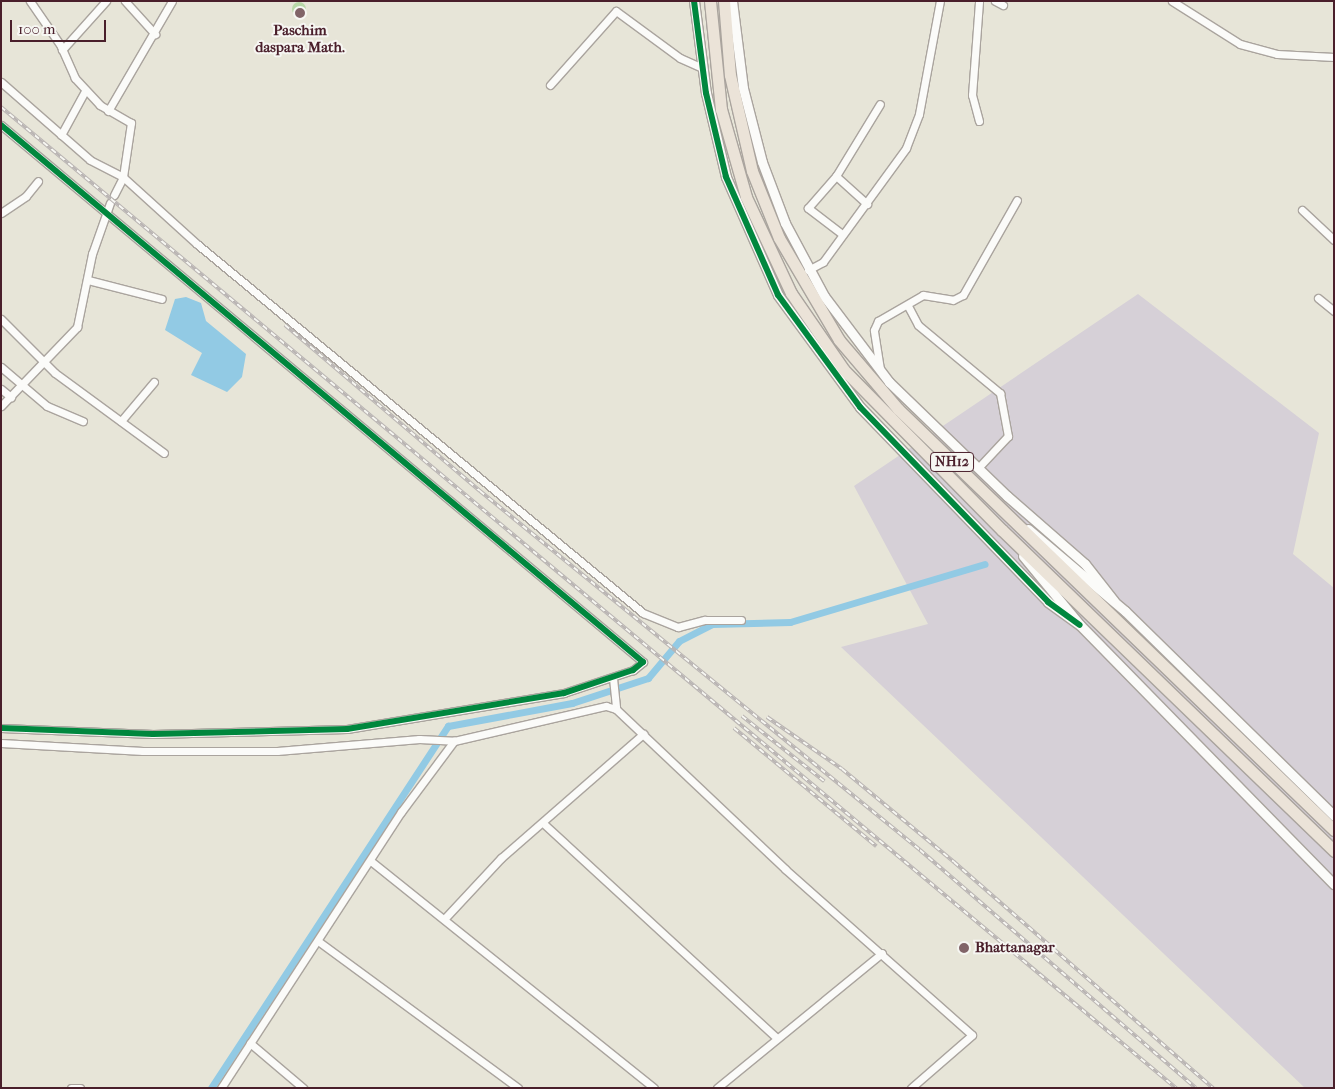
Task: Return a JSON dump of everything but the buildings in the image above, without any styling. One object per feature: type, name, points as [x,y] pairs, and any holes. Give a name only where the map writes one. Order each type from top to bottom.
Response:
[{"type":"highway","name":"NH12","points":[[710,1],[713,61],[728,140],[760,232],[791,293],[844,370],[1002,530],[1334,851]]},
{"type":"highway","name":"NH12","points":[[724,1],[730,76],[743,138],[779,238],[805,287],[869,377],[993,500],[1334,830]]},
{"type":"street","points":[[30,1],[86,91],[108,111],[131,123],[123,177],[114,195]]},
{"type":"street","points":[[62,50],[106,1]]},
{"type":"street","points":[[125,1],[155,34]]},
{"type":"street","points":[[108,111],[155,34],[172,1]]},
{"type":"street","points":[[694,1],[702,68],[716,140],[737,208],[778,295],[806,339],[882,430],[1048,602],[1080,625]]},
{"type":"street","points":[[732,1],[755,140],[774,197],[808,270],[881,372],[978,468],[1085,564],[1114,601]]},
{"type":"street","points":[[808,270],[823,262],[906,148],[919,114],[940,1]]},
{"type":"street","points":[[979,1],[972,95],[979,121]]},
{"type":"street","points":[[995,1],[1003,5]]},
{"type":"street","points":[[1172,1],[1240,44],[1277,54],[1334,57]]},
{"type":"street","points":[[550,85],[616,11],[680,58],[702,68]]},
{"type":"street","points":[[1,82],[90,160],[123,177],[197,244],[643,613],[678,627],[704,620],[742,620]]},
{"type":"street","points":[[61,135],[86,91]]},
{"type":"street","points":[[842,234],[808,208],[836,176],[880,104]]},
{"type":"street","points":[[1,125],[108,207],[643,662],[613,678],[564,693],[347,729],[154,734],[1,728]]},
{"type":"street","points":[[836,176],[867,204]]},
{"type":"street","points":[[1,213],[26,196],[38,181]]},
{"type":"street","points":[[881,372],[874,330],[878,321],[908,306],[923,295],[954,300],[964,295],[1017,200]]},
{"type":"street","points":[[1,406],[77,327],[108,207]]},
{"type":"street","points":[[1302,210],[1334,240]]},
{"type":"street","points":[[88,280],[162,299]]},
{"type":"street","points":[[1318,298],[1334,311]]},
{"type":"street","points":[[908,306],[918,325],[1000,393],[1008,436],[978,468]]},
{"type":"street","points":[[1,319],[44,363],[164,453]]},
{"type":"street","points":[[1,366],[21,386],[47,406],[83,421]]},
{"type":"street","points":[[121,421],[154,382]]},
{"type":"street","points":[[1,389],[11,397]]},
{"type":"street","points":[[993,500],[1114,601],[1334,816]]},
{"type":"street","points":[[1002,530],[1080,625],[1334,884]]},
{"type":"street","points":[[613,678],[616,709]]},
{"type":"street","points":[[1,743],[143,751],[268,751],[434,739],[454,741],[606,706],[616,709],[972,1035],[910,1088]]},
{"type":"street","points":[[446,917],[501,858],[544,824],[643,734]]},
{"type":"street","points":[[223,1087],[250,1043],[372,862],[401,812],[454,741]]},
{"type":"street","points":[[544,824],[777,1038]]},
{"type":"street","points":[[372,862],[439,917],[446,917],[654,1088]]},
{"type":"street","points":[[318,941],[518,1088]]},
{"type":"street","points":[[717,1088],[882,953]]},
{"type":"street","points":[[250,1043],[303,1088]]},
{"type":"street","points":[[71,1088],[80,1088]]},
{"type":"shaded area","points":[[1138,294],[1319,433],[1293,554],[1334,588],[1334,1088],[1305,1088],[841,647],[928,624],[854,486]]},
{"type":"green space","name":"Paschim daspara Math.","points":[[296,2],[302,2],[306,9],[302,16],[296,16],[292,12],[292,6]]},
{"type":"water","points":[[186,297],[201,303],[206,321],[246,354],[242,377],[227,392],[191,375],[202,353],[165,330],[175,299]]},
{"type":"waterway","points":[[211,1088],[448,726],[572,703],[648,678],[679,641],[712,624],[790,622],[985,564]]},
{"type":"railway","points":[[1,107],[1176,1088]]},
{"type":"railway","points":[[285,325],[480,491],[920,850],[1196,1088]]},
{"type":"railway","points":[[742,716],[824,781]]},
{"type":"railway","points":[[767,717],[842,769],[954,862],[1213,1088]]},
{"type":"railway","points":[[734,728],[876,846]]},
{"type":"cycle path","points":[[694,1],[706,93],[726,177],[778,295],[860,407],[1048,602],[1080,625]]},
{"type":"cycle path","points":[[1,125],[643,662],[633,670],[564,693],[347,729],[153,734],[1,728]]},
{"type":"place","name":"Paschim daspara Math.","points":[[300,13]]},
{"type":"place","name":"Bhattanagar","points":[[964,948]]}]
